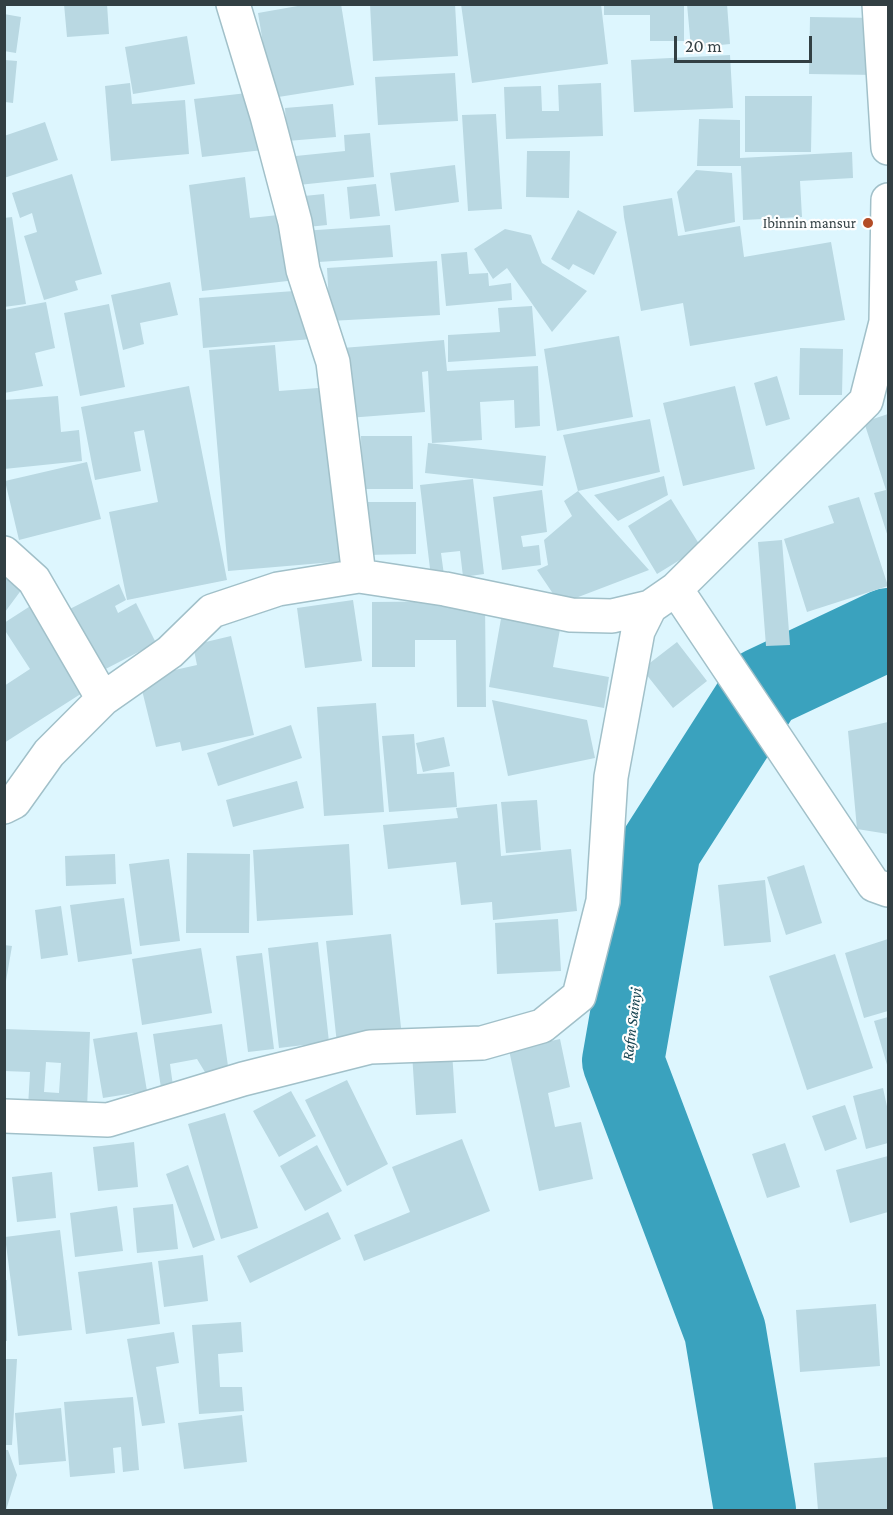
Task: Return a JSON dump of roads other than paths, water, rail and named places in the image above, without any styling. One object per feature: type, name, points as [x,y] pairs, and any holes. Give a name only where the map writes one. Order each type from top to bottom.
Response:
[{"type":"street","points":[[233,4],[267,116],[295,222],[303,270],[333,362],[359,576]]},
{"type":"street","points":[[879,4],[888,148]]},
{"type":"street","points":[[4,1116],[108,1120],[243,1079],[370,1047],[482,1043],[542,1026],[579,996],[603,901],[611,777],[638,631],[663,598],[866,401],[887,323],[888,200]]},
{"type":"street","points":[[4,553],[34,580],[103,699]]},
{"type":"street","points":[[4,807],[14,802],[49,753],[103,699],[170,652],[212,611],[279,589],[359,576],[445,589],[571,615],[612,616],[663,598]]},
{"type":"street","points":[[663,598],[874,885],[888,890]]},
{"type":"waterway","name":"Rafin Sainyi","points":[[755,1510],[725,1331],[623,1061],[660,849],[763,688],[888,629]]},
{"type":"place","name":"Ibinnin mansur","points":[[868,223]]}]
